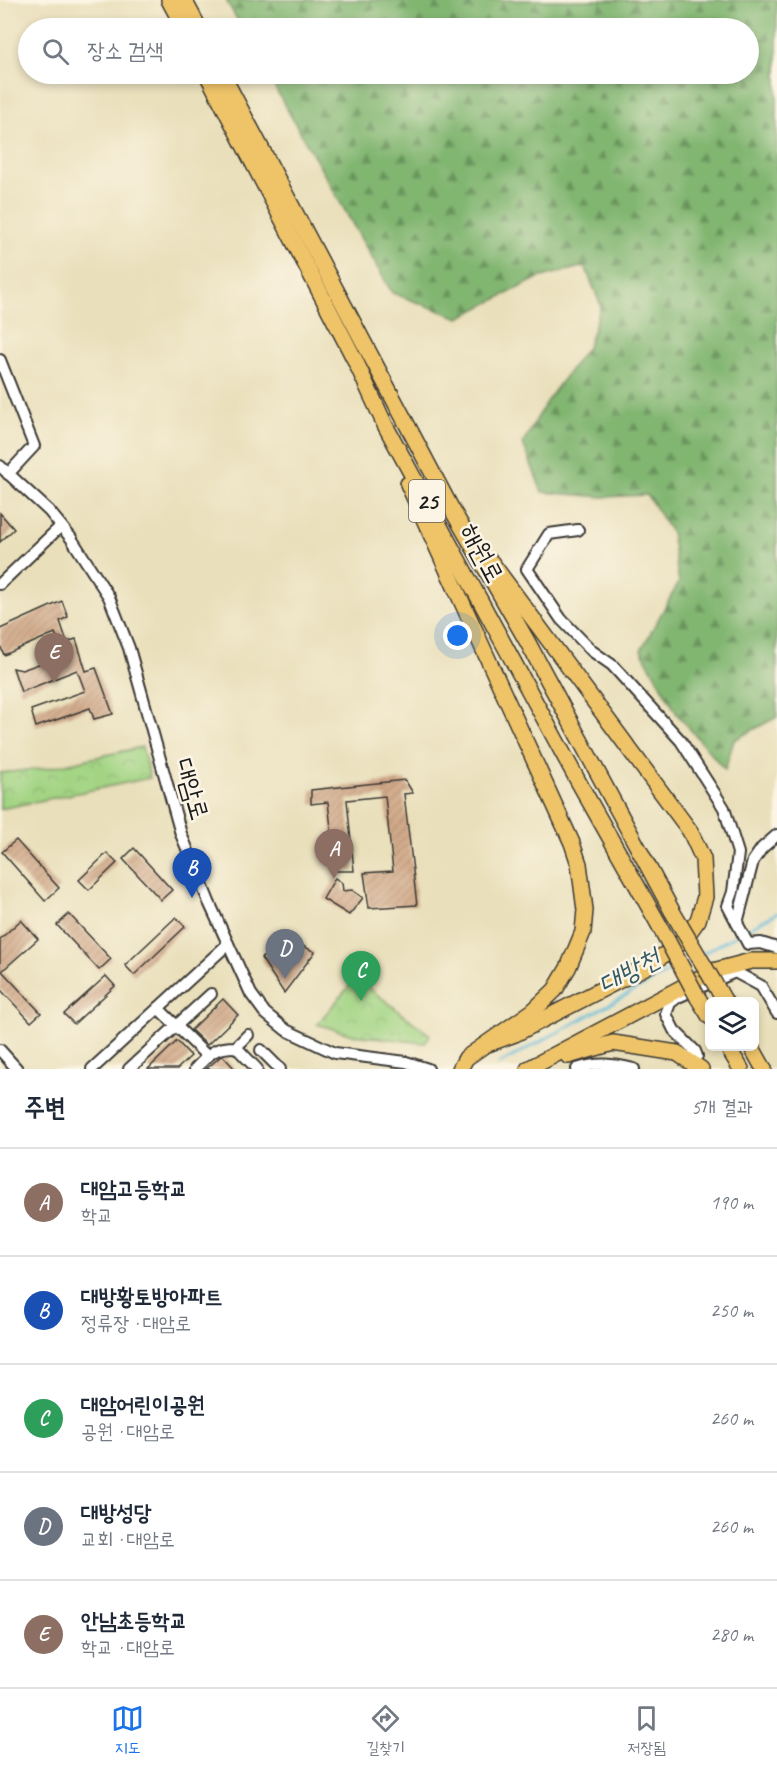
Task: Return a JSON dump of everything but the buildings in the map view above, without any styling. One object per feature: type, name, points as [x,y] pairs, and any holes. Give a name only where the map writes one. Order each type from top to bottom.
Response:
[{"type":"highway","points":[[169,0],[179,18]]},
{"type":"highway","points":[[184,0],[194,18]]},
{"type":"highway","name":"해원로","points":[[212,84],[354,358],[385,424],[578,781],[705,1009]]},
{"type":"highway","name":"해원로","points":[[227,84],[451,508],[527,641],[672,911],[722,997]]},
{"type":"highway","points":[[385,424],[416,503],[557,808],[579,864],[583,888],[585,910],[583,932],[572,959],[555,990],[533,1011],[466,1058],[460,1069]]},
{"type":"highway","points":[[451,508],[690,831],[703,859],[705,897],[698,920],[682,942],[651,964],[516,1034],[485,1045]]},
{"type":"highway","points":[[528,1069],[713,971],[751,961],[777,961]]},
{"type":"highway","points":[[544,1069],[567,1056],[614,1043],[677,1053],[699,1063]]},
{"type":"highway","points":[[730,1051],[741,1069]]},
{"type":"highway","points":[[753,1051],[764,1069]]},
{"type":"street","points":[[0,360],[34,446],[4,470]]},
{"type":"street","name":"대암로","points":[[4,470],[49,511],[109,597],[129,648],[181,834],[251,994],[266,1013],[286,1030],[334,1053],[406,1062],[428,1069]]},
{"type":"street","points":[[0,584],[61,526]]},
{"type":"street","points":[[578,530],[549,534],[527,569],[561,619],[592,651],[612,665],[681,741],[724,808],[738,853],[734,892],[728,906],[748,944],[777,948]]},
{"type":"street","points":[[737,923],[753,861],[762,848],[777,835]]},
{"type":"street","points":[[92,1069],[228,944]]},
{"type":"street","points":[[699,1063],[695,1051],[674,1030],[666,1014],[670,1003],[678,997],[735,972],[762,986],[777,1013]]},
{"type":"street","points":[[129,1069],[211,994]]},
{"type":"street","points":[[158,1008],[207,1056]]},
{"type":"street","points":[[195,1069],[207,1056],[220,1047],[236,1047],[248,1035]]},
{"type":"street","points":[[236,1047],[257,1069]]},
{"type":"street","points":[[0,1050],[17,1069]]},
{"type":"street","points":[[261,1050],[280,1069]]},
{"type":"street","points":[[577,1069],[592,1064],[612,1064],[634,1069]]},
{"type":"green space","points":[[226,0],[777,0],[777,717],[734,740],[725,770],[677,714],[641,650],[679,582],[671,532],[647,495],[603,497],[542,492],[523,443],[547,401],[588,346],[601,306],[585,266],[538,278],[459,318],[392,293],[273,84],[759,84],[759,18],[236,18]]},
{"type":"green space","points":[[142,747],[150,778],[0,809],[0,773],[48,768]]},
{"type":"green space","points":[[356,978],[430,1035],[425,1043],[353,1035],[317,1024]]},
{"type":"waterway","name":"대방천","points":[[744,931],[777,913]]},
{"type":"waterway","name":"대방천","points":[[702,954],[738,934]]},
{"type":"waterway","name":"대방천","points":[[499,1064],[678,967]]},
{"type":"place","name":"안남초등학교","points":[[54,683]]},
{"type":"place","name":"대암고등학교","points":[[334,879]]},
{"type":"place","name":"대방황토방아파트","points":[[192,898]]},
{"type":"place","name":"대방성당","points":[[285,979]]},
{"type":"place","name":"대암어린이공원","points":[[361,1001]]}]
